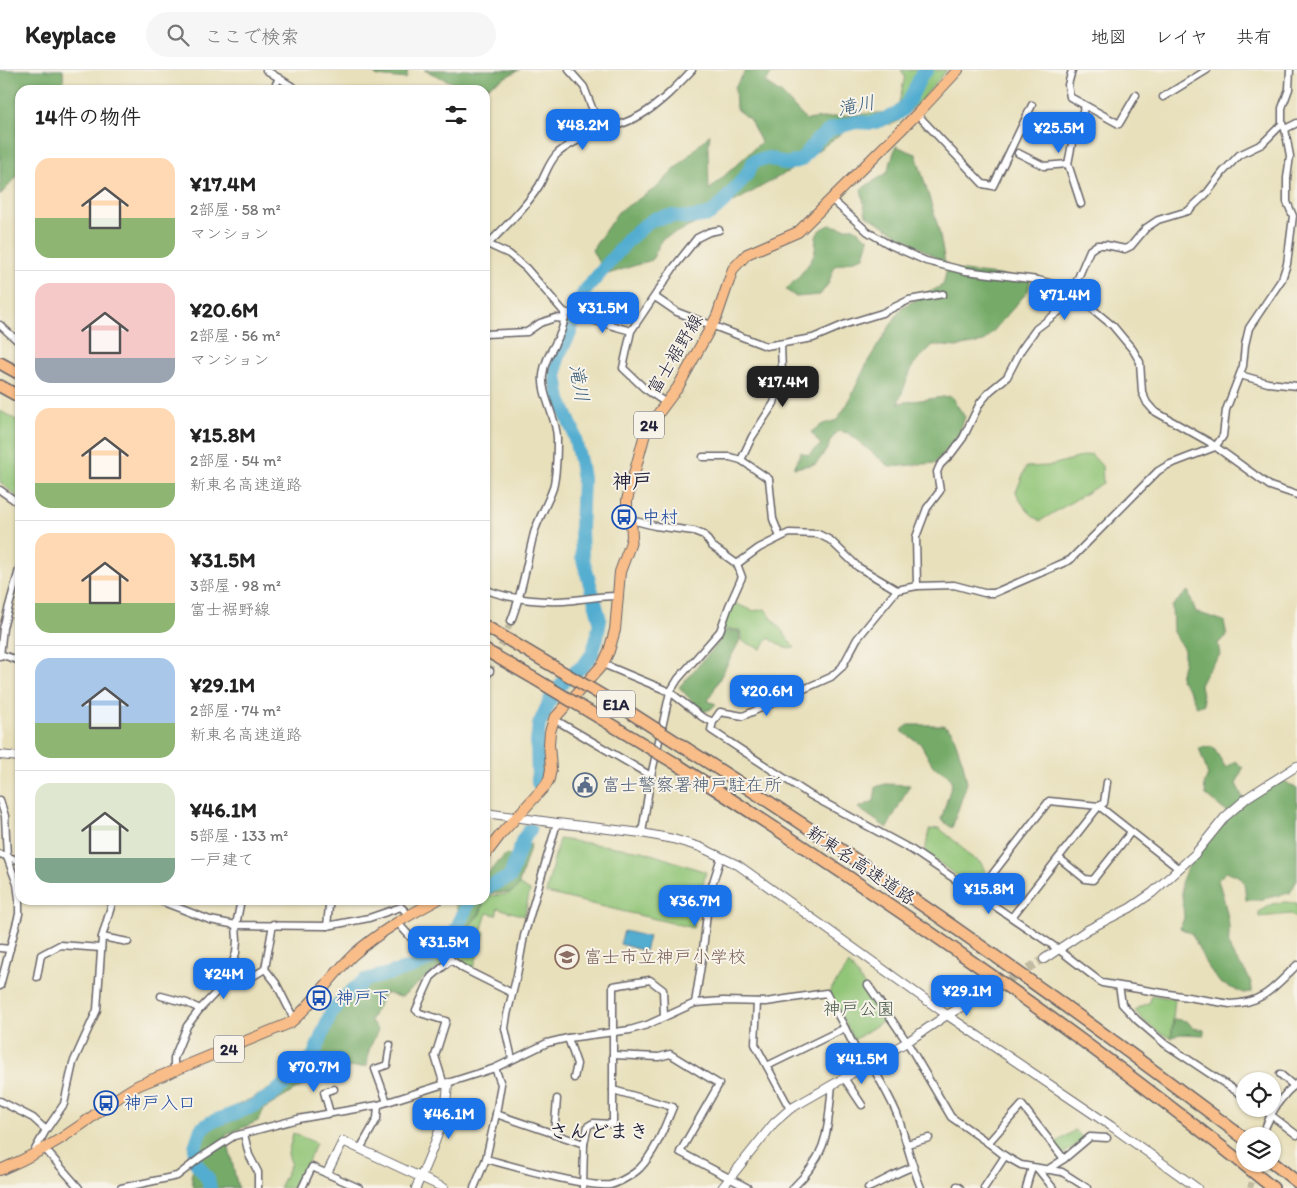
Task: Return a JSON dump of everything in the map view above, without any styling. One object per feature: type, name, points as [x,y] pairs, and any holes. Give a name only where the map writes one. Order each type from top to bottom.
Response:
[{"type":"highway","points":[[0,363],[15,371]]},
{"type":"highway","points":[[0,386],[15,394]]},
{"type":"highway","name":"新東名高速道路","points":[[490,629],[620,706],[866,866],[980,944],[1163,1077],[1236,1133]]},
{"type":"highway","name":"新東名高速道路","points":[[490,653],[678,765],[857,882],[971,960],[1065,1028],[1273,1188]]},
{"type":"highway","points":[[1281,1169],[1297,1182]]},
{"type":"main road","name":"富士裾野線","points":[[554,719],[603,664],[609,651],[615,630],[620,572],[632,537],[631,520],[627,513],[626,500],[640,449],[649,424],[678,386],[717,316],[733,269],[748,254],[798,232],[917,114],[958,70]]},
{"type":"main road","points":[[490,850],[515,818],[546,785],[549,779],[551,769],[550,732],[554,719]]},
{"type":"main road","name":"24","points":[[0,1170],[32,1156],[79,1126],[128,1091],[174,1070],[279,1028],[294,1019],[304,1011],[353,955],[397,922],[428,905]]},
{"type":"street","points":[[266,70],[290,85]]},
{"type":"street","points":[[569,70],[584,87],[601,131]]},
{"type":"street","points":[[490,241],[539,187],[556,154],[601,131],[640,116],[655,106],[692,70]]},
{"type":"street","points":[[1072,70],[1068,85],[1070,97],[1085,107],[1119,124],[1136,95]]},
{"type":"street","points":[[1162,97],[1207,70]]},
{"type":"street","points":[[1290,70],[1290,90],[1282,108],[1290,156],[1287,178],[1288,202],[1295,216],[1287,264],[1282,279],[1249,328],[1240,375],[1226,410],[1223,436],[1215,447],[1168,465],[1158,471],[1070,560],[994,593],[984,593],[954,585],[917,586],[897,590],[857,639],[842,666],[831,677],[743,716],[720,712],[713,722],[711,730],[810,795],[912,850],[1058,949],[1102,983],[1230,1004],[1244,1004],[1256,1000],[1273,989],[1297,965]]},
{"type":"street","points":[[276,85],[279,78]]},
{"type":"street","points":[[917,114],[983,184],[993,186],[1032,106]]},
{"type":"street","points":[[1081,204],[1068,164],[1075,128],[1085,107]]},
{"type":"street","points":[[917,586],[916,537],[927,508],[940,491],[937,472],[940,465],[963,438],[980,403],[1007,376],[1021,350],[1036,329],[1061,310],[1072,292],[1090,250],[1097,245],[1124,249],[1131,246],[1146,228],[1158,220],[1188,211],[1207,194],[1223,172],[1239,155],[1262,144],[1284,126],[1297,123]]},
{"type":"street","points":[[1018,153],[1044,166],[1068,164]]},
{"type":"street","points":[[831,199],[868,232],[890,245],[926,261],[966,271],[1038,280],[1072,292],[1113,326],[1133,350],[1140,362],[1142,392],[1154,411],[1215,447],[1270,486],[1297,495]]},
{"type":"street","points":[[666,403],[644,388],[623,368],[631,331],[674,267],[697,238],[709,232],[719,230]]},
{"type":"street","points":[[490,247],[509,254],[526,268],[566,314]]},
{"type":"street","points":[[655,297],[677,312],[766,346],[813,338],[846,324],[882,314],[909,300],[943,294]]},
{"type":"street","points":[[511,622],[520,599],[534,532],[553,486],[557,435],[543,377],[548,354],[562,330],[566,314]]},
{"type":"street","points":[[490,334],[527,332],[540,323],[566,314],[580,316],[631,331]]},
{"type":"street","points":[[0,325],[15,338]]},
{"type":"street","points":[[741,460],[752,437],[774,403],[782,373],[781,344]]},
{"type":"street","points":[[1240,375],[1268,384],[1297,386]]},
{"type":"street","points":[[703,457],[730,457],[741,460],[768,479],[773,518],[780,537]]},
{"type":"street","points":[[0,490],[15,500]]},
{"type":"street","points":[[631,520],[655,526],[694,530],[704,535],[712,546],[736,564],[742,577],[720,631],[678,679],[670,692],[651,776],[642,833]]},
{"type":"street","points":[[736,564],[780,537],[790,533],[818,534],[830,540],[858,568],[897,590]]},
{"type":"street","points":[[15,584],[3,628],[0,655],[15,660]]},
{"type":"street","points":[[490,592],[520,599],[573,600],[599,596],[617,596]]},
{"type":"street","points":[[603,664],[670,692],[702,717],[713,722]]},
{"type":"street","points":[[554,719],[651,776]]},
{"type":"street","points":[[0,754],[15,756]]},
{"type":"street","points":[[1044,959],[1087,930],[1130,908],[1152,892],[1195,854],[1231,812],[1248,797],[1297,766]]},
{"type":"street","points":[[1012,917],[1099,806],[1104,803],[1107,782]]},
{"type":"street","points":[[0,800],[5,816],[7,857],[15,881]]},
{"type":"street","points":[[985,900],[991,876],[1049,802],[1099,806],[1179,869]]},
{"type":"street","points":[[490,814],[642,833],[673,839],[722,856],[947,1015],[1112,1126],[1197,1188]]},
{"type":"street","points":[[512,1059],[505,1028],[524,936],[538,881],[557,823]]},
{"type":"street","points":[[1059,858],[1085,879],[1093,880],[1131,832]]},
{"type":"street","points":[[0,854],[15,859]]},
{"type":"street","points":[[695,1003],[709,895],[722,856]]},
{"type":"street","points":[[0,986],[19,914],[19,905]]},
{"type":"street","points":[[32,1156],[46,1130],[64,1104],[73,1063],[97,1010],[102,937],[112,905]]},
{"type":"street","points":[[171,905],[210,920],[236,925],[328,926],[369,918],[398,905]]},
{"type":"street","points":[[174,1070],[174,1058],[187,1026],[200,1009],[225,983],[236,953],[236,925],[240,905]]},
{"type":"street","points":[[328,905],[328,926]]},
{"type":"street","points":[[404,905],[409,915]]},
{"type":"street","points":[[397,922],[414,941],[430,940],[451,960],[464,969],[512,993]]},
{"type":"street","points":[[273,924],[265,969],[276,983],[294,1019]]},
{"type":"street","points":[[102,937],[128,942]]},
{"type":"street","points":[[37,977],[41,955],[60,945],[101,948]]},
{"type":"street","points":[[0,948],[10,949]]},
{"type":"street","points":[[416,1188],[434,1150],[441,1126],[446,1084],[435,1056],[446,1021],[420,1014],[416,1010],[431,978],[451,960]]},
{"type":"street","points":[[225,983],[247,980],[265,969]]},
{"type":"street","points":[[583,1186],[584,1144],[588,1126],[593,1123],[612,1124],[613,986],[650,980],[663,990],[664,1016]]},
{"type":"street","points":[[868,985],[907,1042],[951,1118],[1021,1165],[1062,1172],[1087,1188]]},
{"type":"street","points":[[1119,986],[1122,1004],[1137,1020],[1165,1044],[1236,1091]]},
{"type":"street","points":[[121,1188],[177,1176],[224,1141],[244,1134],[298,1119],[378,1105],[495,1068],[547,1043],[568,1038],[612,1033],[646,1025],[695,1003],[723,1001],[766,1002],[826,993],[896,1113],[920,1188]]},
{"type":"street","points":[[161,996],[187,1003],[200,1009]]},
{"type":"street","points":[[722,1188],[774,1123],[790,1109],[907,1042],[947,1015],[976,1000]]},
{"type":"street","points":[[757,1002],[755,1044],[790,1109]]},
{"type":"street","points":[[767,1066],[846,1028]]},
{"type":"street","points":[[568,1038],[577,1064],[574,1078]]},
{"type":"street","points":[[387,1102],[375,1069],[387,1065],[390,1045]]},
{"type":"street","points":[[613,1054],[659,1057],[670,1054],[720,1084],[680,1152],[748,1188]]},
{"type":"street","points":[[474,1188],[486,1159],[496,1114],[500,1084],[495,1068]]},
{"type":"street","points":[[1281,1075],[1295,1084],[1286,1091],[1281,1099]]},
{"type":"street","points":[[844,1078],[862,1105]]},
{"type":"street","points":[[793,1188],[814,1165],[821,1154],[826,1138],[832,1085]]},
{"type":"street","points":[[330,1113],[324,1092],[334,1089]]},
{"type":"street","points":[[486,1159],[583,1186],[610,1185],[638,1170],[660,1138],[672,1107],[613,1090]]},
{"type":"street","points":[[554,1135],[557,1099]]},
{"type":"street","points":[[0,1101],[33,1118],[46,1130]]},
{"type":"street","points":[[360,1149],[377,1119],[378,1105]]},
{"type":"street","points":[[988,1143],[1022,1105],[1064,1159]]},
{"type":"street","points":[[496,1114],[584,1144]]},
{"type":"street","points":[[1266,1126],[1270,1117]]},
{"type":"street","points":[[1275,1117],[1297,1135]]},
{"type":"street","points":[[244,1134],[249,1155],[258,1172],[258,1188]]},
{"type":"street","points":[[1047,1170],[1064,1159],[1090,1137],[1107,1138]]},
{"type":"street","points":[[907,1144],[929,1138]]},
{"type":"street","points":[[326,1173],[343,1141],[444,1188]]},
{"type":"street","points":[[44,1148],[79,1188]]},
{"type":"street","points":[[984,1188],[1005,1156]]},
{"type":"street","points":[[302,1188],[312,1167],[358,1188]]},
{"type":"street","points":[[868,1188],[913,1167]]},
{"type":"street","points":[[1026,1188],[1034,1167]]},
{"type":"street","points":[[1034,1167],[1053,1188]]},
{"type":"green space","points":[[0,70],[63,70],[64,85],[15,85],[15,178],[0,195]]},
{"type":"green space","points":[[373,70],[408,70],[406,79],[376,76]]},
{"type":"green space","points":[[424,70],[519,70],[490,85],[458,85]]},
{"type":"green space","points":[[746,70],[774,70],[765,83],[782,94],[806,120],[850,115],[850,127],[791,170],[695,224],[662,239],[652,260],[605,275],[592,250],[618,212],[656,188],[710,134],[708,151],[709,190],[761,142],[750,120],[736,109],[735,87]]},
{"type":"green space","points":[[901,70],[947,70],[913,109],[892,124],[876,123],[850,115],[892,112],[899,103],[905,76]]},
{"type":"green space","points":[[896,146],[916,154],[939,230],[945,263],[866,215],[861,189],[887,173]]},
{"type":"green space","points":[[830,225],[854,228],[869,239],[864,257],[835,266],[828,284],[820,295],[796,297],[786,290],[801,274],[813,256],[819,232]]},
{"type":"green space","points":[[947,269],[1031,279],[1028,291],[984,342],[956,347],[933,345],[913,365],[898,403],[951,396],[965,417],[957,438],[935,463],[890,467],[848,433],[838,431],[816,464],[794,468],[801,452],[808,455],[821,445],[811,432],[823,424],[837,420],[848,403],[868,361],[902,307],[943,285]]},
{"type":"green space","points":[[0,411],[15,419],[15,495],[0,482]]},
{"type":"green space","points":[[1091,454],[1102,466],[1103,483],[1040,521],[1020,501],[1016,492],[1026,467],[1048,466]]},
{"type":"green space","points":[[1188,591],[1196,612],[1224,621],[1227,636],[1218,643],[1220,655],[1207,671],[1200,685],[1204,704],[1197,707],[1189,690],[1180,679],[1184,650],[1173,632],[1172,606]]},
{"type":"green space","points":[[731,602],[754,611],[765,609],[795,648],[785,648],[769,638],[761,649],[742,641],[740,630],[723,629]]},
{"type":"green space","points":[[724,631],[739,631],[740,640],[708,701],[716,704],[711,709],[702,712],[679,687],[715,647]]},
{"type":"green space","points":[[908,725],[943,725],[952,731],[963,763],[967,783],[952,828],[941,820],[952,783],[948,775],[933,766],[920,743],[901,731]]},
{"type":"green space","points":[[1213,747],[1226,768],[1235,761],[1243,768],[1236,784],[1245,802],[1283,780],[1297,789],[1297,880],[1290,893],[1258,900],[1246,900],[1244,884],[1241,878],[1226,872],[1218,880],[1228,920],[1229,945],[1234,957],[1249,979],[1252,992],[1243,993],[1220,983],[1206,964],[1192,934],[1180,928],[1184,918],[1181,883],[1187,868],[1230,815],[1206,795],[1204,785],[1208,775],[1199,748]]},
{"type":"green space","points":[[885,784],[910,785],[887,828],[858,808],[874,801],[876,787]]},
{"type":"green space","points":[[939,828],[961,846],[967,854],[981,863],[988,877],[985,888],[980,892],[925,853],[929,830]]},
{"type":"green space","points":[[559,839],[642,851],[706,872],[693,928],[546,893]]},
{"type":"green space","points":[[531,844],[518,887],[511,892],[490,894],[490,871],[506,854],[517,857]]},
{"type":"green space","points":[[518,884],[530,891],[524,916],[498,908],[496,915],[487,913],[482,929],[485,932],[473,969],[458,961],[458,952],[466,929],[480,914],[483,905],[490,905],[490,896],[509,893]]},
{"type":"green space","points":[[1297,903],[1297,919],[1291,914],[1259,917],[1259,912],[1273,904]]},
{"type":"green space","points":[[456,905],[482,905],[479,914],[466,929],[458,952],[401,997],[385,993],[370,1021],[378,1030],[369,1050],[367,1066],[325,1070],[264,1109],[258,1121],[226,1135],[238,1188],[194,1188],[191,1176],[203,1138],[210,1127],[227,1110],[261,1094],[285,1079],[288,1066],[322,1049],[337,1011],[349,996],[366,982],[442,947],[458,913]]},
{"type":"green space","name":"神戸公園","points":[[849,964],[888,1018],[854,1040],[829,992]]},
{"type":"green space","points":[[1151,995],[1175,999],[1171,1038],[1151,1027],[1135,1010],[1150,1002]]},
{"type":"green space","points":[[1174,1019],[1187,1021],[1193,1028],[1204,1030],[1204,1035],[1180,1034],[1171,1038]]},
{"type":"green space","points":[[1075,1130],[1084,1139],[1061,1156],[1053,1145]]},
{"type":"green space","points":[[293,1133],[316,1143],[297,1188],[279,1188],[291,1163],[288,1154]]},
{"type":"water","points":[[624,931],[649,937],[645,951],[620,944]]},
{"type":"waterway","name":"滝川","points":[[538,783],[537,742],[539,725],[551,698],[565,680],[584,665],[592,654],[600,620],[582,556],[583,479],[580,461],[573,430],[560,400],[556,376],[557,358],[571,331],[572,318],[584,292],[629,239],[654,219],[672,216],[689,218],[709,215],[723,203],[747,174],[754,161],[768,158],[787,164],[801,160],[817,140],[831,129],[856,122],[873,123],[897,114],[910,99],[922,74],[927,70]]},
{"type":"waterway","name":"滝川","points":[[490,886],[510,877],[523,839],[530,830]]},
{"type":"waterway","name":"滝川","points":[[210,1188],[208,1179],[194,1160],[195,1147],[201,1129],[211,1122],[249,1108],[271,1096],[305,1066],[314,1055],[331,1013],[347,995],[365,980],[410,968],[430,959],[449,944],[468,905]]},
{"type":"tunnel","points":[[490,671],[511,621]]},
{"type":"tunnel","points":[[976,999],[1044,959]]},
{"type":"tunnel","points":[[1250,1188],[1255,1172]]},
{"type":"place","name":"中村","points":[[624,517]]},
{"type":"place","name":"富士警察署神戸駐在所","points":[[585,785]]},
{"type":"place","name":"富士市立神戸小学校","points":[[567,957]]},
{"type":"place","name":"神戸下","points":[[319,998]]},
{"type":"place","name":"神戸入口","points":[[106,1103]]},
{"type":"district","name":"神戸","points":[[632,481]]},
{"type":"district","name":"さんどまき","points":[[599,1131]]}]
